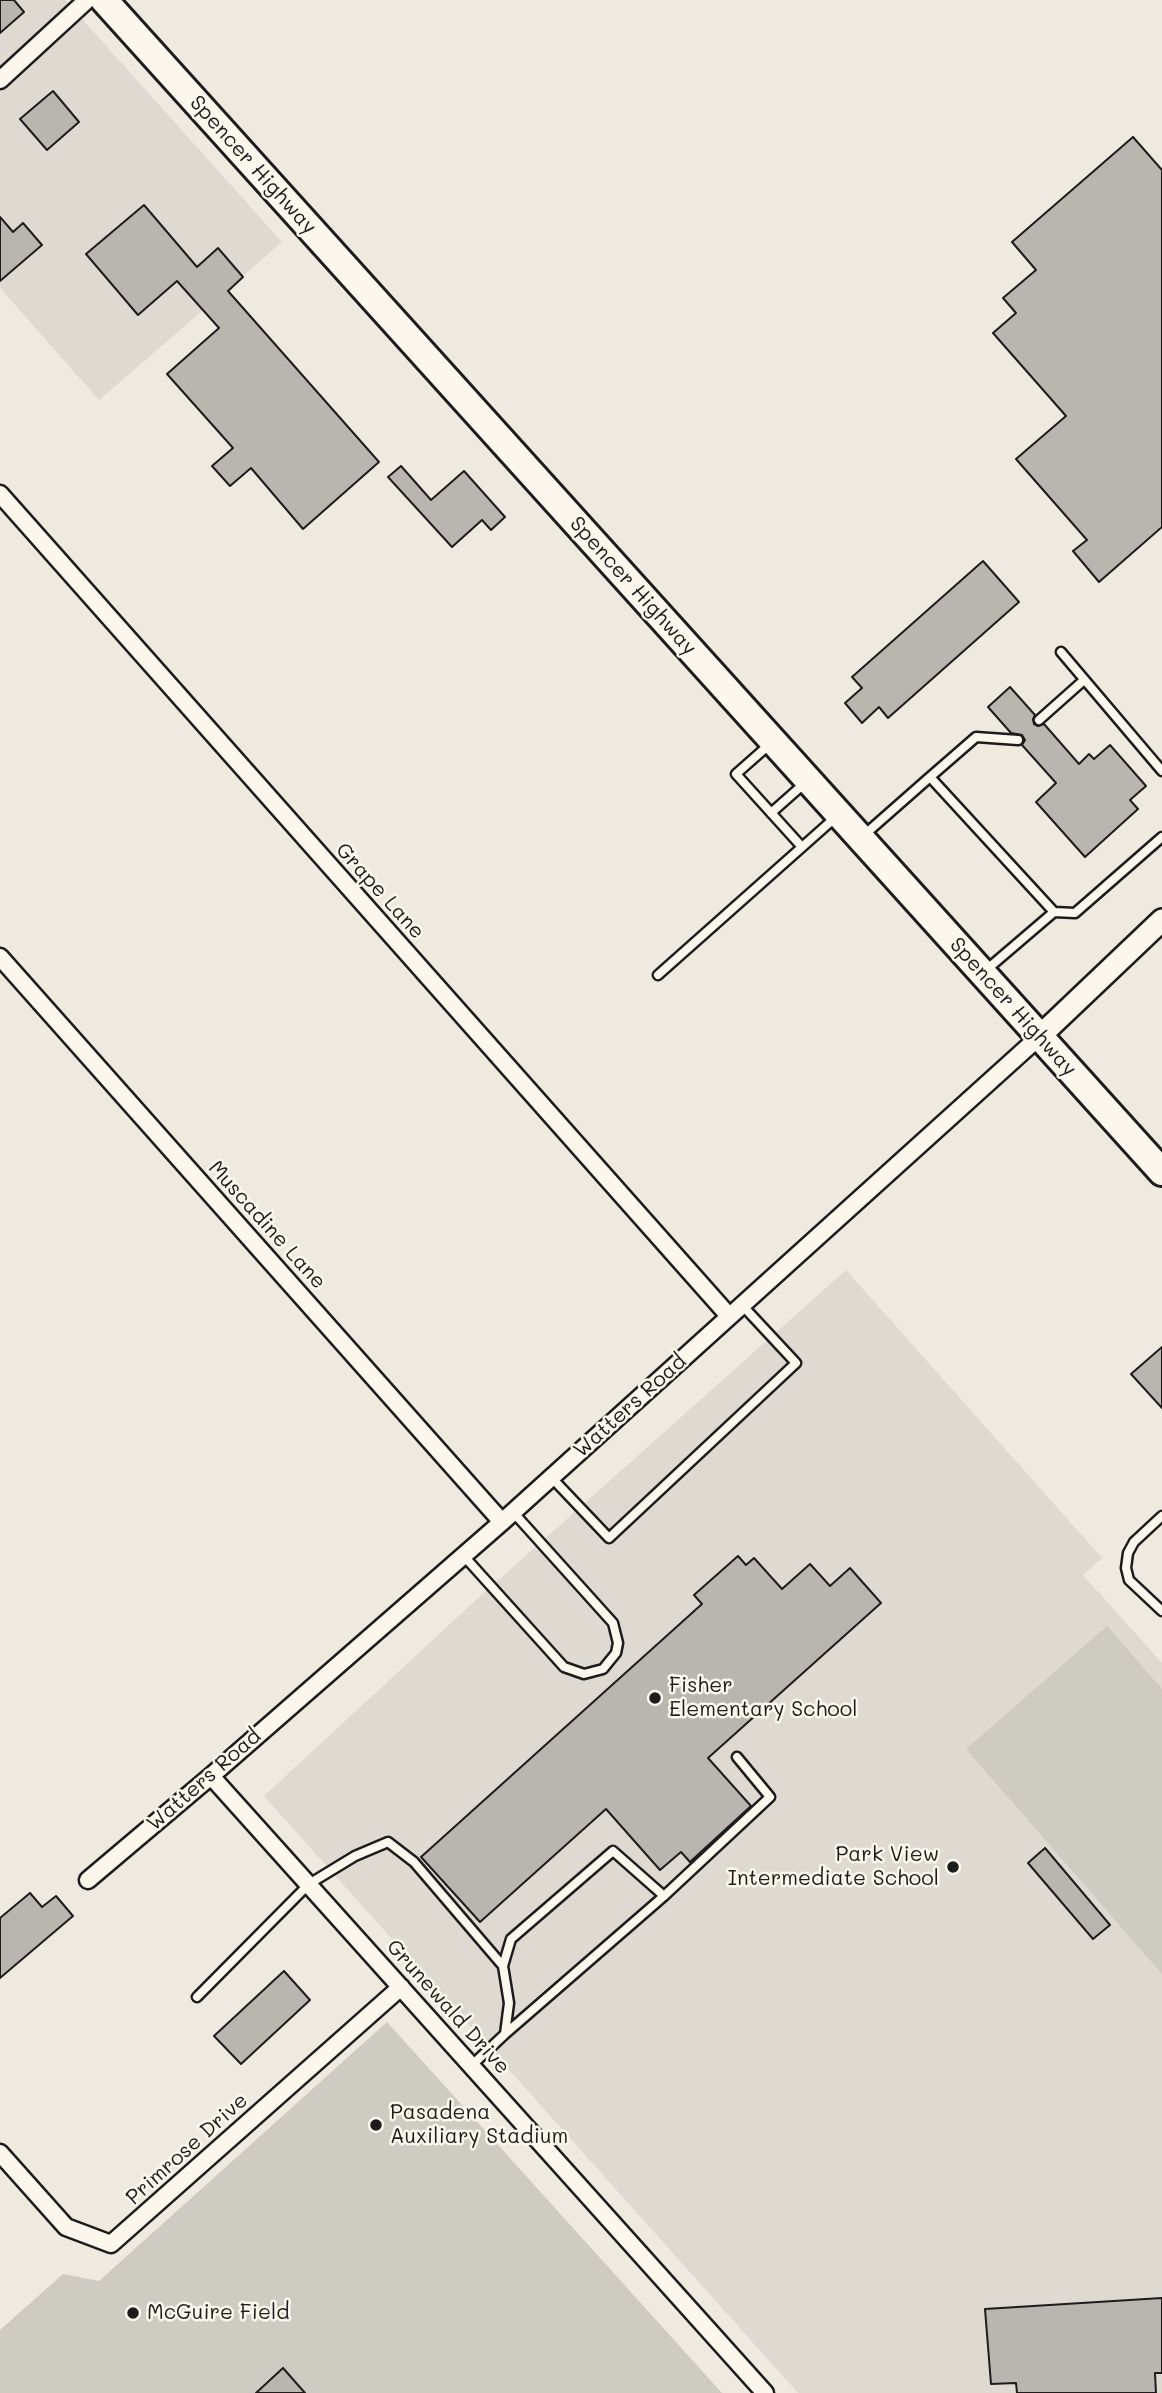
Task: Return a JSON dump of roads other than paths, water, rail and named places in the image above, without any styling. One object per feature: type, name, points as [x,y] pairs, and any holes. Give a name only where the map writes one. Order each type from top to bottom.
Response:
[{"type":"main road","name":"Spencer Highway","points":[[104,0],[1162,1172]]},
{"type":"street","points":[[0,80],[87,0]]},
{"type":"street","name":"Grape Lane","points":[[0,494],[729,1316]]},
{"type":"street","name":"Watters Road","points":[[88,1880],[507,1517],[1040,1036],[1162,920]]},
{"type":"street","name":"Muscadine Lane","points":[[0,957],[507,1517]]},
{"type":"street","name":"Grunewald Drive","points":[[211,1776],[765,2393]]},
{"type":"street","name":"Primrose Drive","points":[[0,2153],[66,2227],[111,2244],[401,1987]]},
{"type":"lane","points":[[1061,652],[1162,771]]},
{"type":"lane","points":[[1040,720],[1084,680]]},
{"type":"lane","points":[[861,838],[976,737],[1018,740]]},
{"type":"lane","points":[[773,741],[736,774],[802,847]]},
{"type":"lane","points":[[930,776],[1054,912]]},
{"type":"lane","points":[[771,813],[808,780]]},
{"type":"lane","points":[[658,975],[839,814]]},
{"type":"lane","points":[[983,973],[1054,912],[1075,913],[1162,837]]},
{"type":"lane","points":[[551,1477],[609,1538],[796,1363],[742,1305]]},
{"type":"lane","points":[[1162,1516],[1134,1542],[1128,1553],[1126,1568],[1129,1580],[1162,1611]]},
{"type":"lane","points":[[463,1555],[564,1667],[584,1674],[603,1669],[616,1653],[618,1643],[613,1623],[507,1517]]},
{"type":"lane","points":[[471,2066],[664,1896],[770,1797],[737,1757]]},
{"type":"lane","points":[[197,1997],[309,1884],[355,1856],[388,1842],[414,1862],[503,1966]]},
{"type":"lane","points":[[505,2034],[509,2003],[503,1966],[511,1939],[613,1851],[664,1896]]},
{"type":"place","name":"Fisher Elementary School","points":[[655,1698]]},
{"type":"place","name":"Park View Intermediate School","points":[[953,1867]]},
{"type":"place","name":"Pasadena Auxiliary Stadium","points":[[376,2125]]},
{"type":"place","name":"McGuire Field","points":[[133,2313]]}]
